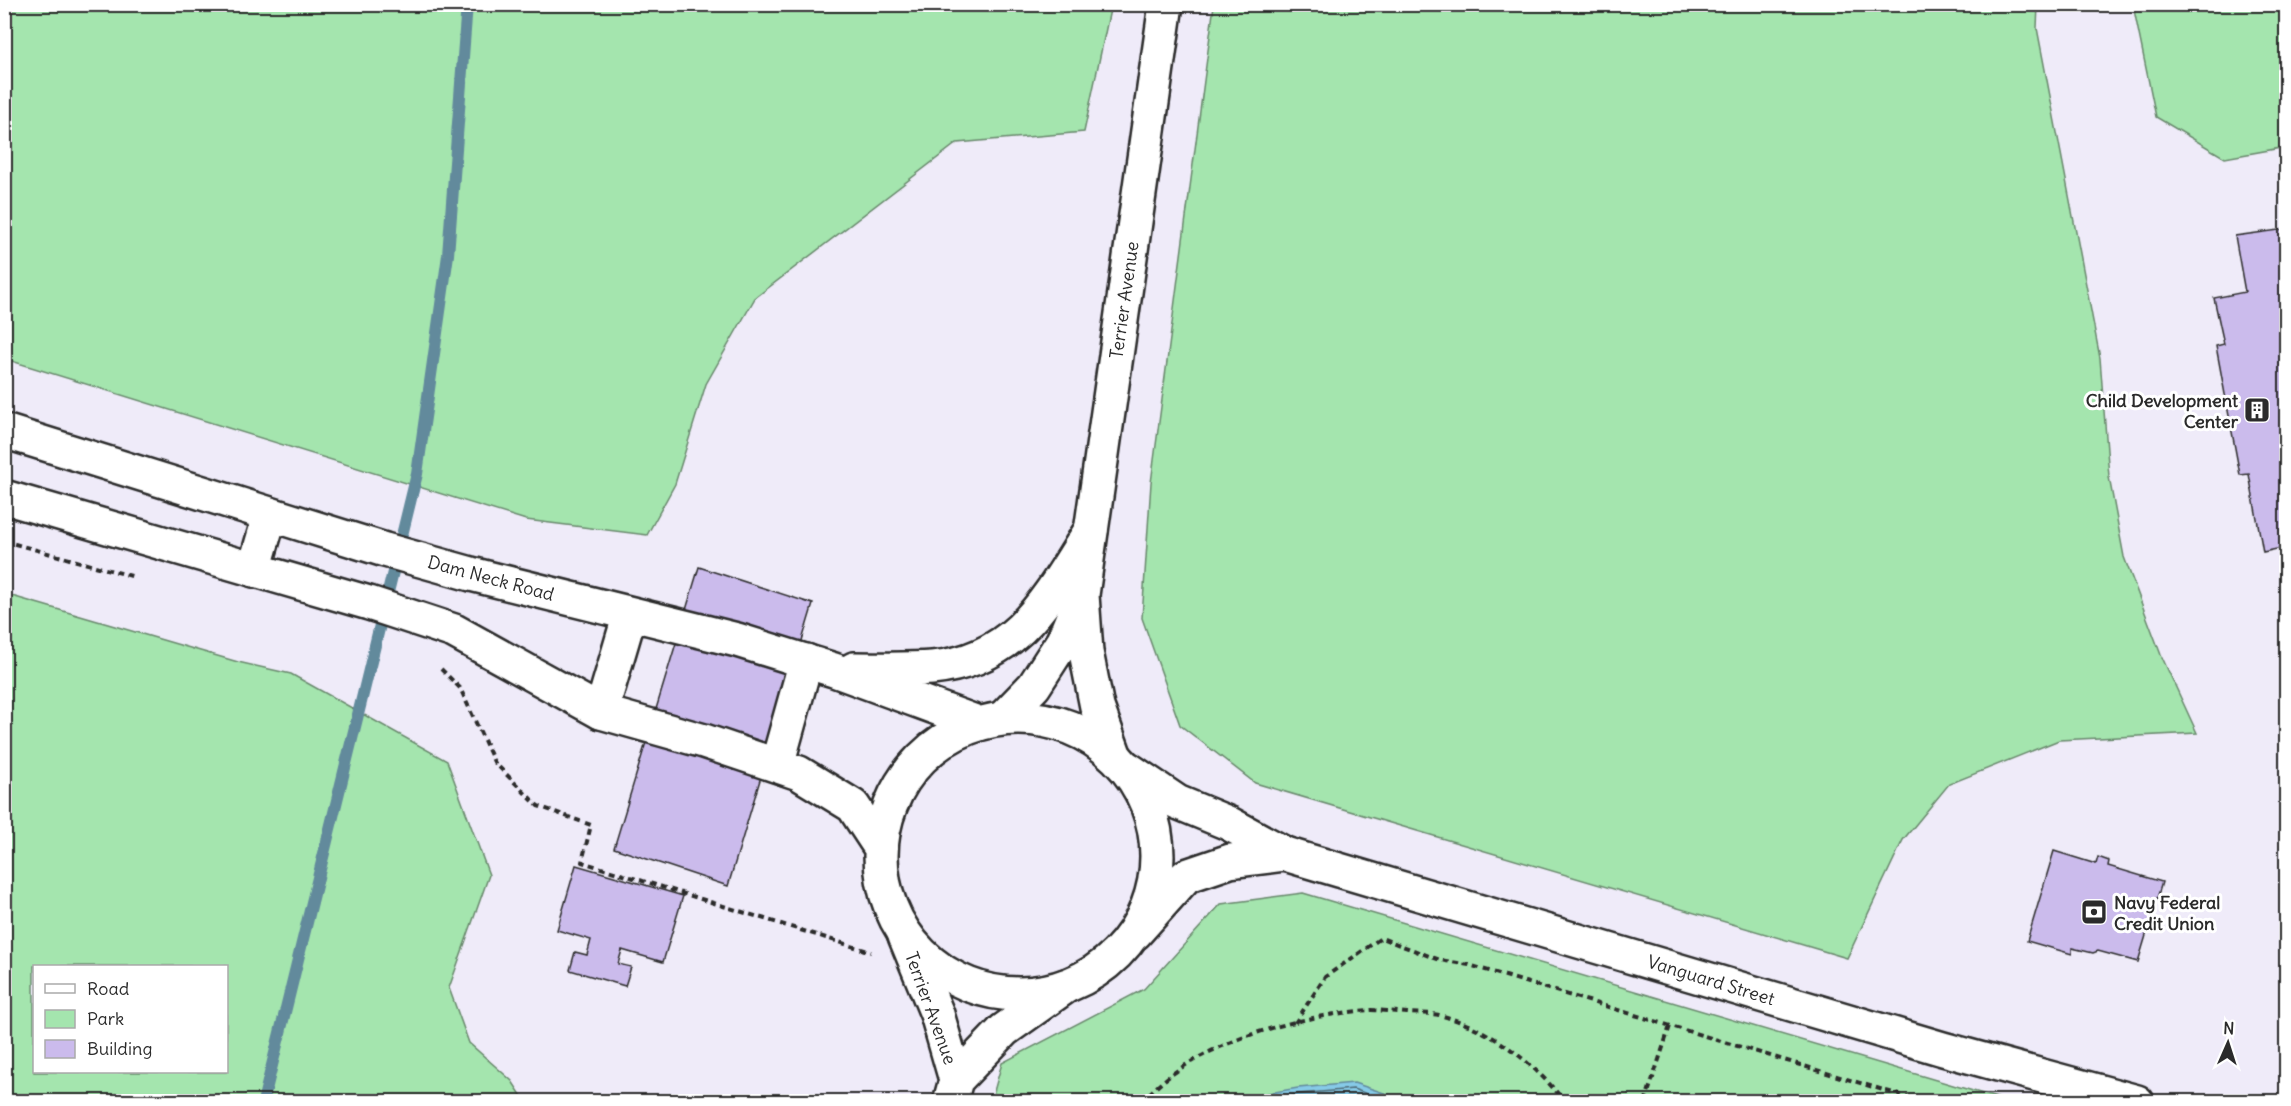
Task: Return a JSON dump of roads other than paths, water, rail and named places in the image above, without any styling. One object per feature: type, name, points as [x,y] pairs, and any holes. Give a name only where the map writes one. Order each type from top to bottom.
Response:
[{"type":"main road","name":"Terrier Avenue","points":[[1135,933],[1153,893],[1158,850],[1149,807],[1121,761],[1097,707],[1086,652],[1082,595],[1166,4]]},
{"type":"main road","name":"Dam Neck Road","points":[[4,431],[385,550],[737,640],[991,720]]},
{"type":"main road","points":[[4,497],[369,603],[454,631],[601,712],[704,741],[799,772],[853,806],[880,847]]},
{"type":"main road","points":[[254,570],[270,515]]},
{"type":"main road","points":[[777,765],[820,666],[933,668],[963,662],[989,651],[1011,638],[1032,620],[1091,530]]},
{"type":"main road","name":"Terrier Avenue","points":[[991,720],[1034,686],[1063,641],[1082,595]]},
{"type":"main road","points":[[601,712],[630,614]]},
{"type":"main road","name":"Vanguard Street","points":[[991,720],[1043,719],[1081,731],[1177,802],[1228,823],[1286,854],[1943,1049],[2137,1101]]},
{"type":"main road","points":[[880,847],[889,806],[909,770],[940,741],[991,720]]},
{"type":"main road","name":"Terrier Avenue","points":[[880,847],[885,893],[937,1014],[953,1091]]},
{"type":"main road","name":"Vanguard Street","points":[[1066,986],[1105,965],[1186,876],[1230,861],[1286,854]]},
{"type":"main road","points":[[905,936],[936,968],[977,988],[1022,994],[1066,986]]},
{"type":"main road","name":"Terrier Avenue","points":[[953,1091],[1004,1030],[1066,986]]},
{"type":"water","points":[[1354,1083],[1408,1101],[1232,1101],[1298,1088]]},
{"type":"waterway","points":[[263,1102],[417,474],[448,255],[467,4]]},
{"type":"place","name":"Child Development Center","points":[[2257,410]]},
{"type":"place","name":"Navy Federal Credit Union","points":[[2094,912]]}]
